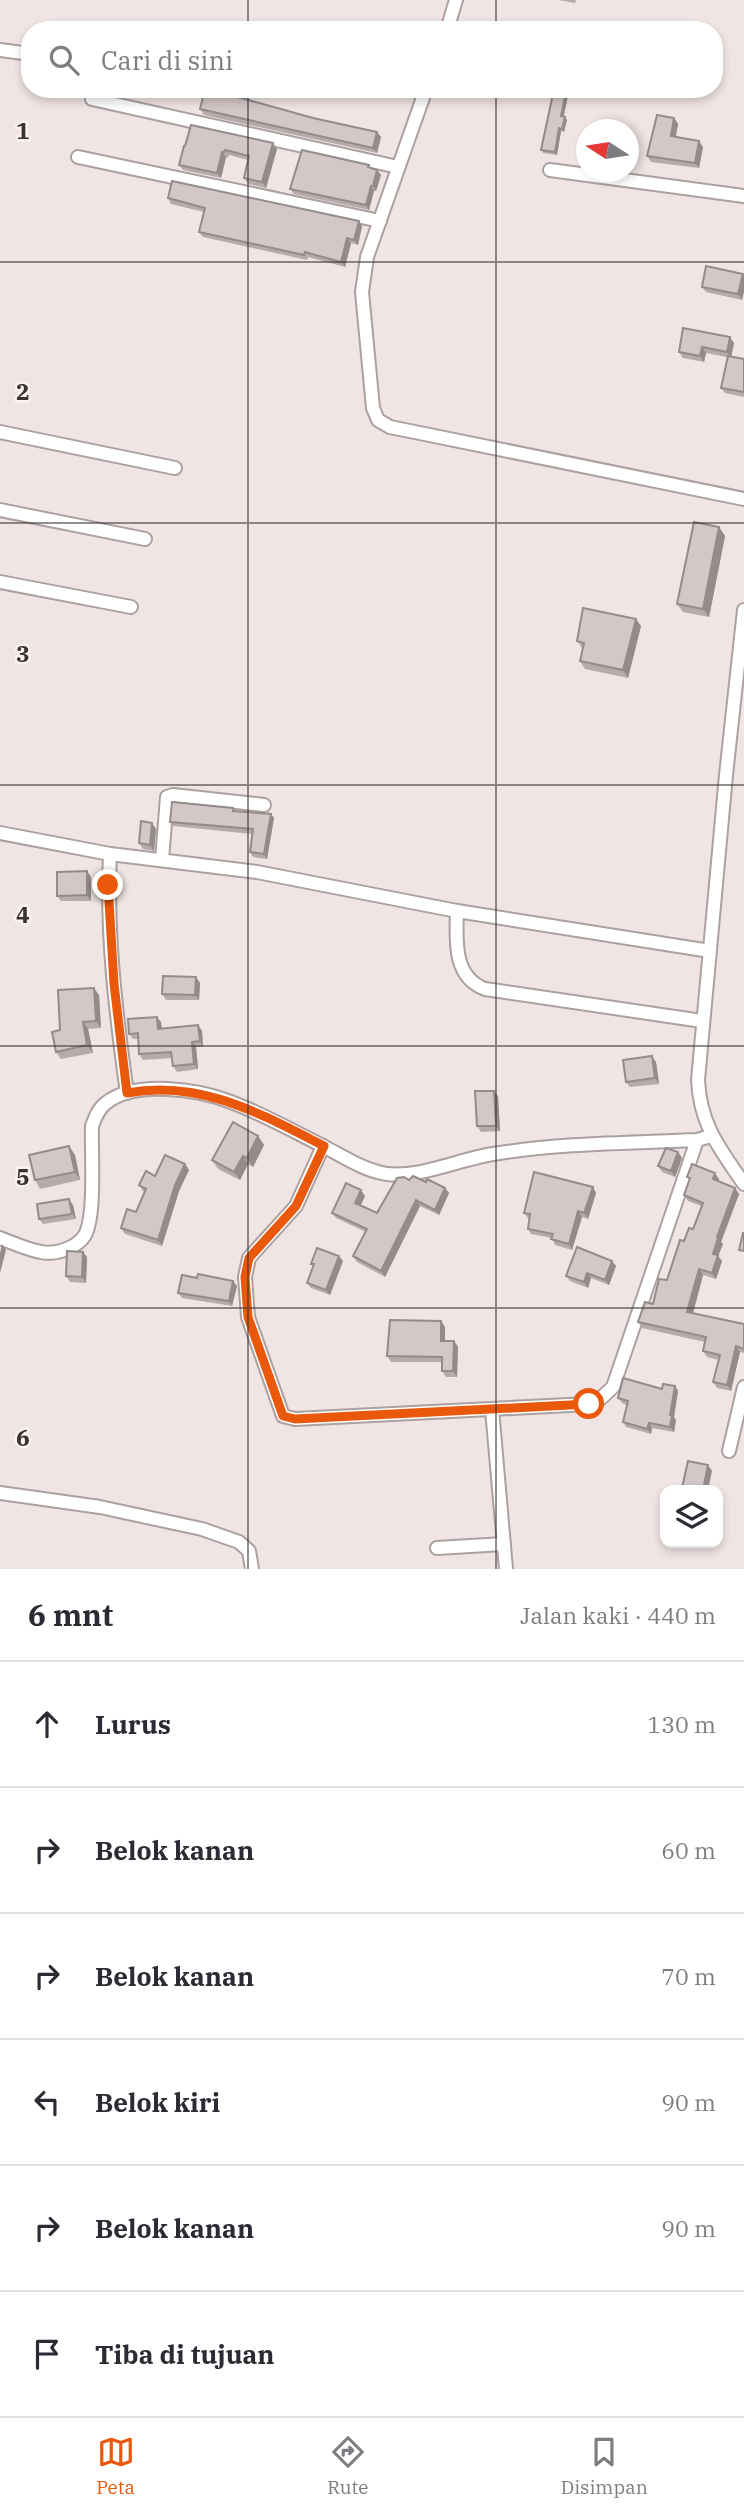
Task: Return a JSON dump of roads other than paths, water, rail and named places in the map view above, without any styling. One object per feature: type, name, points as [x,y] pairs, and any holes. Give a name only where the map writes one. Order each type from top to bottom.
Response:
[{"type":"street","points":[[450,21],[456,0]]},
{"type":"street","points":[[0,50],[21,53]]},
{"type":"street","points":[[423,98],[367,257],[362,284],[373,408],[378,420],[390,426],[744,499]]},
{"type":"street","points":[[92,99],[398,167]]},
{"type":"street","points":[[78,157],[380,222]]},
{"type":"street","points":[[550,170],[744,196]]},
{"type":"street","points":[[0,432],[174,468]]},
{"type":"street","points":[[0,510],[145,539]]},
{"type":"street","points":[[0,582],[131,607]]},
{"type":"street","points":[[744,610],[702,1021],[699,1096],[710,1136],[744,1184]]},
{"type":"street","points":[[162,860],[167,797],[173,794],[264,805]]},
{"type":"street","points":[[0,833],[110,854],[257,872],[457,911],[710,951]]},
{"type":"street","points":[[110,854],[108,885],[114,984],[127,1093]]},
{"type":"street","points":[[457,911],[456,944],[460,963],[467,978],[474,985],[485,989],[702,1021]]},
{"type":"street","points":[[0,1238],[42,1252],[66,1250],[80,1241],[85,1234],[90,1202],[92,1126],[106,1102],[127,1093],[163,1088],[229,1101],[364,1167],[386,1174],[407,1175],[494,1154],[589,1145],[697,1140],[710,1136]]},
{"type":"street","points":[[324,1146],[296,1206],[249,1258],[245,1277],[248,1317],[283,1416],[295,1419],[589,1404],[598,1401],[613,1387],[697,1140]]},
{"type":"street","points":[[729,1451],[744,1387]]},
{"type":"street","points":[[492,1409],[506,1569]]},
{"type":"street","points":[[0,1493],[100,1507],[202,1529],[239,1542],[249,1551],[252,1569]]},
{"type":"street","points":[[437,1548],[503,1544]]}]
